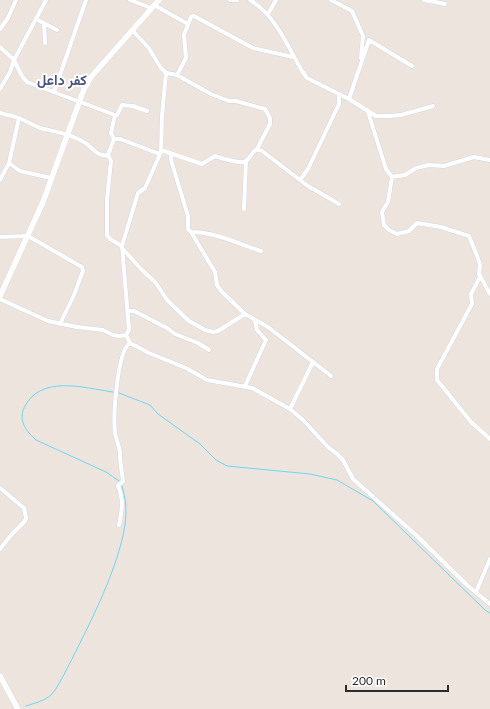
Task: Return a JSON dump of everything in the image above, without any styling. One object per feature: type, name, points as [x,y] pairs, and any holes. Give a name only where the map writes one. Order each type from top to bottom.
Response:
[{"type":"street","points":[[0,29],[8,18],[16,0]]},
{"type":"street","points":[[0,89],[46,0]]},
{"type":"street","points":[[54,92],[86,0]]},
{"type":"street","points":[[130,0],[153,6],[188,24]]},
{"type":"street","points":[[0,296],[28,236],[79,102],[91,77],[159,0]]},
{"type":"street","points":[[230,0],[237,0]]},
{"type":"street","points":[[250,0],[268,14],[307,78],[349,99],[376,116],[390,116],[433,106]]},
{"type":"street","points":[[268,14],[276,0]]},
{"type":"street","points":[[330,0],[352,11],[363,36],[360,68]]},
{"type":"street","points":[[424,0],[445,4]]},
{"type":"street","points":[[177,75],[186,58],[184,35],[191,17],[194,16],[253,48],[293,57]]},
{"type":"street","points":[[36,19],[57,30]]},
{"type":"street","points":[[44,23],[45,43]]},
{"type":"street","points":[[132,30],[148,47],[161,68],[166,73],[177,75],[229,101],[236,101],[265,109],[270,118],[270,124],[257,149],[253,151],[246,161],[244,209]]},
{"type":"street","points":[[349,99],[369,40],[412,66]]},
{"type":"street","points":[[0,47],[14,60],[22,76],[27,82],[115,115]]},
{"type":"street","points":[[126,335],[129,330],[123,247],[138,193],[145,188],[161,152],[162,116],[166,73]]},
{"type":"street","points":[[300,180],[308,169],[339,104],[339,95]]},
{"type":"street","points":[[147,111],[133,106],[122,105],[117,115],[115,115],[111,133],[114,139],[108,155],[111,161],[107,200],[107,235],[110,239],[123,247],[140,268],[156,283],[167,300],[189,321],[197,326],[213,332],[218,331],[245,314]]},
{"type":"street","points":[[368,112],[386,169],[392,177],[388,202],[382,212],[384,225],[388,230],[397,234],[409,231],[417,223],[441,227],[469,236],[480,265],[480,277],[490,294]]},
{"type":"street","points":[[0,113],[19,118],[43,129],[67,134],[87,144],[99,154],[103,156],[108,155]]},
{"type":"street","points":[[0,180],[9,163],[19,118]]},
{"type":"street","points":[[114,139],[120,139],[157,152],[170,154],[202,164],[215,156],[241,163],[246,161]]},
{"type":"street","points":[[257,149],[262,151],[308,186],[339,204]]},
{"type":"street","points":[[170,154],[188,216],[188,229],[215,272],[217,285],[222,292],[245,314],[268,327],[331,376]]},
{"type":"street","points":[[392,177],[405,175],[416,168],[429,165],[444,166],[474,157],[490,160]]},
{"type":"street","points":[[9,163],[20,171],[51,178]]},
{"type":"street","points":[[191,232],[200,232],[261,251]]},
{"type":"street","points":[[0,237],[28,236],[82,267],[83,271],[74,295],[60,324]]},
{"type":"street","points":[[480,277],[471,294],[472,304],[470,309],[437,369],[438,380],[471,422],[490,439]]},
{"type":"street","points":[[0,300],[39,318],[60,324],[104,330],[113,335],[126,335]]},
{"type":"street","points":[[127,311],[134,312],[167,328],[175,334],[198,343],[209,350]]},
{"type":"street","points":[[245,386],[266,340],[258,330],[255,321]]},
{"type":"street","points":[[126,335],[130,343],[149,353],[186,368],[207,380],[252,388],[290,409],[343,460],[353,479],[379,501],[467,586],[490,604]]},
{"type":"street","points":[[119,524],[123,506],[118,486],[122,482],[119,460],[120,453],[115,432],[116,398],[122,354],[127,345],[130,343]]},
{"type":"street","points":[[290,409],[313,362]]},
{"type":"street","points":[[0,488],[24,508],[26,518],[0,549]]},
{"type":"street","points":[[476,592],[490,559]]},
{"type":"street","points":[[0,676],[18,709]]},
{"type":"waterway","points":[[113,392],[76,386],[52,387],[31,397],[24,408],[22,417],[24,426],[36,440],[106,472],[119,481]]},
{"type":"waterway","points":[[119,393],[150,405],[158,414],[200,444],[216,460],[227,466],[310,474],[337,480],[373,501],[485,610],[490,613]]},
{"type":"waterway","points":[[26,706],[45,699],[51,695],[56,688],[62,679],[103,594],[116,559],[125,525],[126,505],[122,486]]},
{"type":"district","name":"كفر داعل","points":[[62,80]]}]
